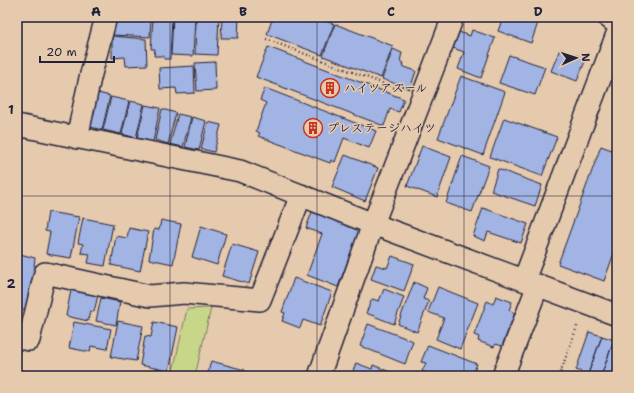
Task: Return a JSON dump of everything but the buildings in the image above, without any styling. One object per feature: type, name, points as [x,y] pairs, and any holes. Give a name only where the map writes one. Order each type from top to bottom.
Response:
[{"type":"street","points":[[77,138],[90,78],[106,17]]},
{"type":"street","points":[[319,376],[373,224],[453,17]]},
{"type":"street","points":[[608,17],[617,24]]},
{"type":"street","points":[[503,376],[531,282],[617,34]]},
{"type":"street","points":[[17,125],[240,171],[301,194],[373,224],[617,315]]},
{"type":"street","points":[[17,338],[29,340],[45,273],[150,296],[184,294],[260,300],[301,194]]},
{"type":"path","points":[[266,39],[421,98]]},
{"type":"path","points":[[559,376],[585,303]]},
{"type":"green space","points":[[211,308],[195,376],[172,376],[187,309]]},
{"type":"place","name":"ハイツアズール","points":[[330,88]]},
{"type":"place","name":"プレステージハイツ","points":[[313,128]]}]
